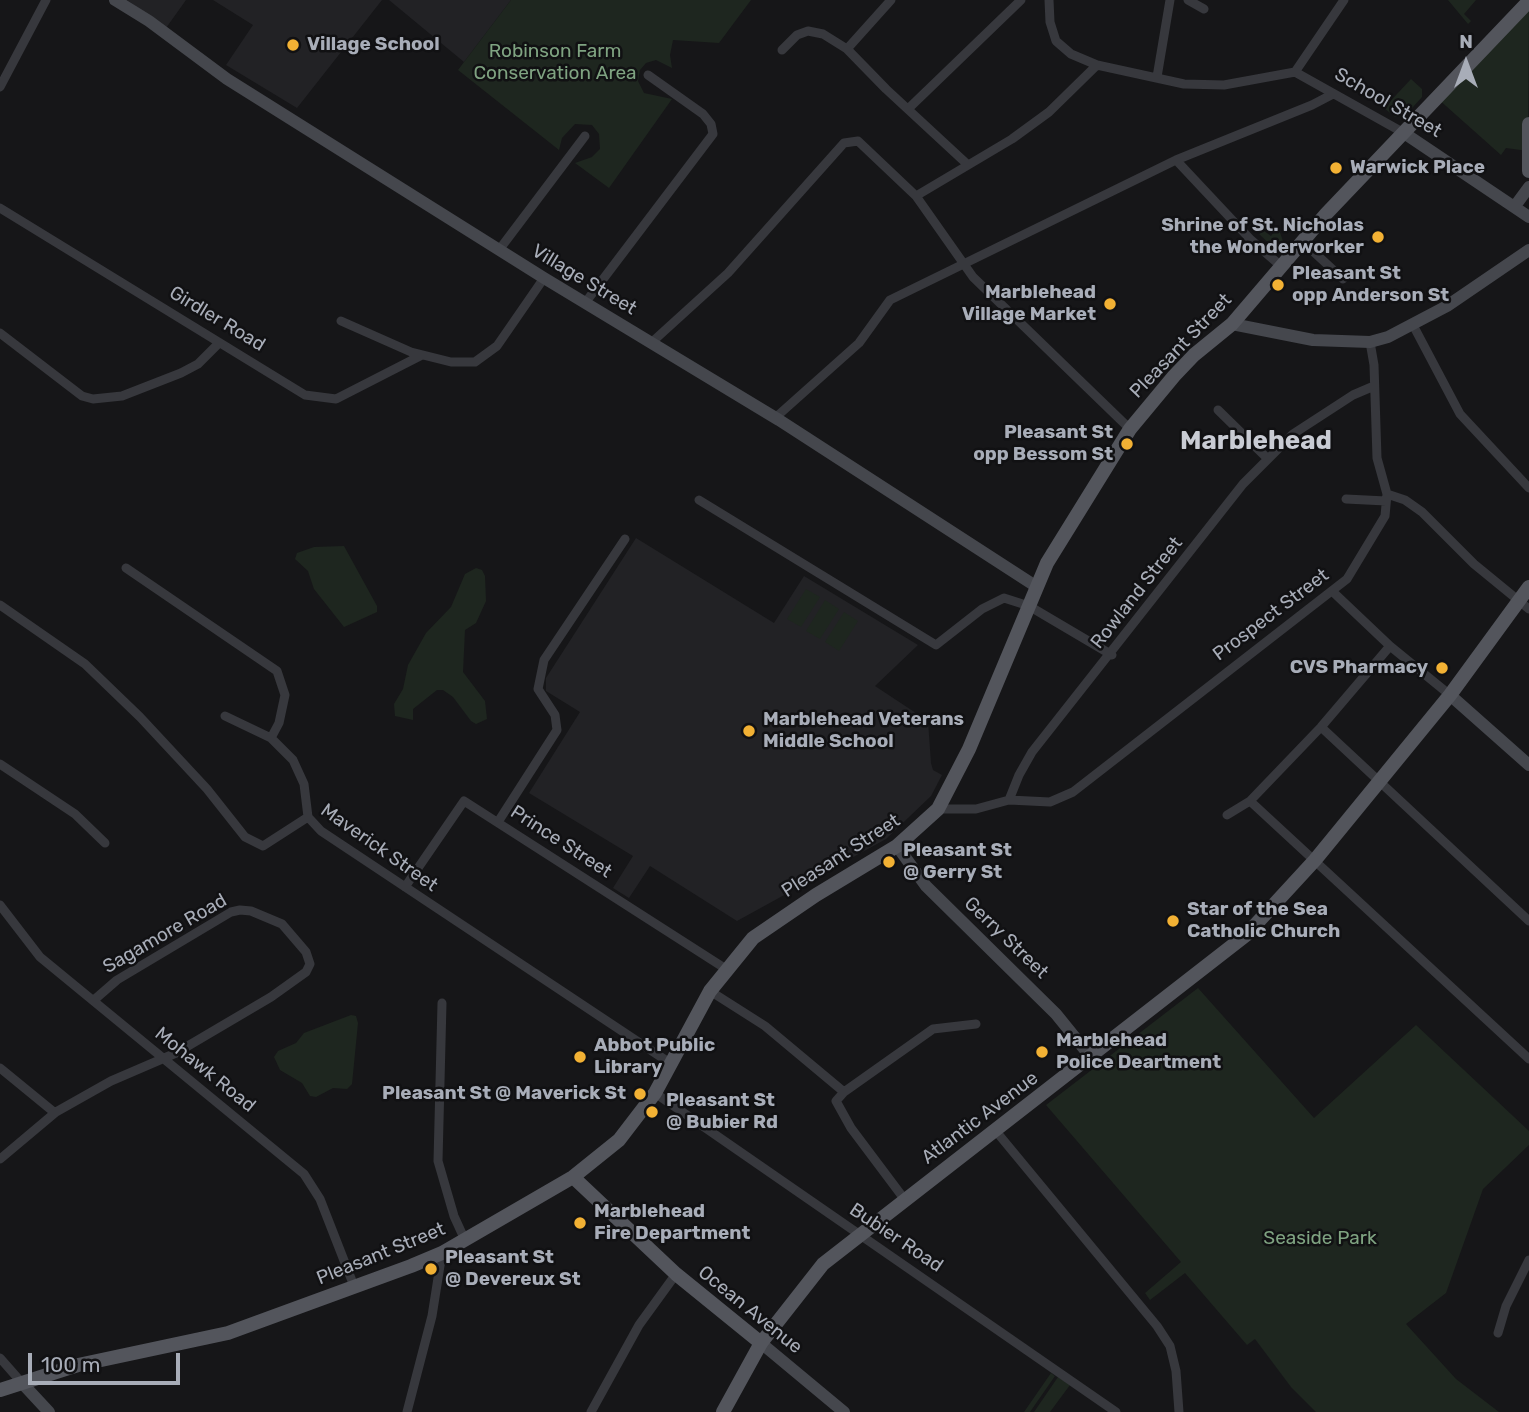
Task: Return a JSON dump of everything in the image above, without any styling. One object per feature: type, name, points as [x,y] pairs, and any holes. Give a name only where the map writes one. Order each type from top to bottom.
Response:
[{"type":"main road","name":"Village Street","points":[[116,0],[227,79],[544,278],[775,418],[1037,587]]},
{"type":"main road","name":"Pleasant Street","points":[[0,1390],[78,1365],[228,1333],[442,1253],[573,1177],[619,1140],[655,1093],[710,991],[759,932],[897,846],[938,809],[969,749],[1028,606],[1066,529],[1130,429],[1194,355],[1231,324],[1404,133],[1526,9]]},
{"type":"main road","points":[[1529,124],[1529,171]]},
{"type":"main road","name":"School Street","points":[[1404,133],[1529,217]]},
{"type":"main road","points":[[1515,206],[1529,187]]},
{"type":"main road","points":[[1231,324],[1313,340],[1370,342],[1413,324],[1476,288],[1529,250]]},
{"type":"main road","name":"Atlantic Avenue","points":[[723,1412],[761,1343],[823,1265],[1246,935],[1315,860],[1524,605],[1529,587]]},
{"type":"main road","points":[[1450,695],[1529,765]]},
{"type":"main road","name":"Gerry Street","points":[[897,846],[933,894],[1056,1014],[1090,1056]]},
{"type":"main road","name":"Ocean Avenue","points":[[573,1177],[676,1274],[844,1412]]},
{"type":"main road","points":[[22,1383],[49,1412]]},
{"type":"street","points":[[0,87],[46,0]]},
{"type":"street","points":[[847,48],[891,0]]},
{"type":"street","points":[[908,109],[1021,0]]},
{"type":"street","points":[[1049,0],[1050,22],[1056,41],[1071,54],[1097,65],[1184,84],[1224,85],[1295,72],[1344,0]]},
{"type":"street","points":[[1157,77],[1170,0]]},
{"type":"street","points":[[1188,0],[1204,9]]},
{"type":"street","points":[[782,50],[797,34],[808,31],[823,34],[847,48],[967,164]]},
{"type":"street","points":[[916,196],[1012,139],[1049,112],[1097,65]]},
{"type":"street","name":"School Street","points":[[1295,72],[1404,133]]},
{"type":"street","points":[[585,303],[713,134],[711,124],[703,114],[648,75]]},
{"type":"street","points":[[775,418],[859,343],[890,300],[1177,160],[1333,94]]},
{"type":"street","points":[[499,250],[585,136]]},
{"type":"street","points":[[656,346],[728,273],[844,144],[853,141],[862,144],[916,196],[973,277],[1130,429]]},
{"type":"street","points":[[1177,160],[1251,240],[1281,266]]},
{"type":"street","name":"Girdler Road","points":[[0,208],[305,395],[326,399],[352,393],[422,355]]},
{"type":"street","points":[[1303,242],[1343,279]]},
{"type":"street","points":[[341,321],[422,355],[465,363],[488,355],[544,278]]},
{"type":"street","points":[[1413,324],[1460,414],[1529,488]]},
{"type":"street","points":[[0,333],[82,396],[93,399],[122,396],[181,373],[198,365],[219,343]]},
{"type":"street","points":[[1370,342],[1377,458],[1386,498]]},
{"type":"street","name":"Rowland Street","points":[[1009,800],[1018,775],[1032,752],[1112,656],[1145,609],[1244,484],[1293,434],[1353,395],[1374,386]]},
{"type":"street","points":[[1217,410],[1268,459]]},
{"type":"street","name":"Prospect Street","points":[[1009,800],[1050,802],[1077,789],[1347,579],[1373,540],[1385,516],[1386,498]]},
{"type":"street","points":[[1346,499],[1405,500],[1422,512],[1474,564],[1524,605]]},
{"type":"street","points":[[699,500],[936,645],[995,600],[1004,598],[1028,606],[1112,656]]},
{"type":"street","points":[[498,822],[558,723],[538,689],[544,660],[625,539]]},
{"type":"street","points":[[126,568],[277,671],[285,695],[279,723],[271,738]]},
{"type":"street","points":[[1332,591],[1390,646],[1450,695]]},
{"type":"street","name":"Maverick Street","points":[[0,605],[94,672],[207,789],[245,837],[263,846],[308,817],[321,831],[670,1063]]},
{"type":"street","points":[[1227,815],[1250,801],[1321,727],[1390,646]]},
{"type":"street","points":[[225,716],[271,738],[299,769],[308,817]]},
{"type":"street","points":[[1321,727],[1529,921]]},
{"type":"street","points":[[0,764],[75,814],[105,843]]},
{"type":"street","points":[[938,809],[976,809],[1009,800]]},
{"type":"street","name":"Prince Street","points":[[405,887],[464,801],[726,969]]},
{"type":"street","points":[[1250,801],[1529,1059]]},
{"type":"street","name":"Mohawk Road","points":[[0,905],[40,957],[281,1152],[304,1174],[320,1199],[354,1286]]},
{"type":"street","name":"Sagamore Road","points":[[94,1000],[117,980],[231,912],[251,911],[282,924],[306,952],[310,964],[306,972],[271,997],[164,1059]]},
{"type":"street","points":[[710,991],[765,1026],[844,1092]]},
{"type":"street","points":[[442,1003],[438,1161],[454,1216],[465,1240]]},
{"type":"street","points":[[905,1199],[850,1128],[836,1101],[844,1092],[933,1029],[976,1024]]},
{"type":"street","points":[[0,1159],[55,1113],[111,1081],[164,1059]]},
{"type":"street","points":[[0,1068],[55,1113]]},
{"type":"street","name":"Bubier Road","points":[[655,1093],[1116,1412]]},
{"type":"street","points":[[995,1130],[1157,1326],[1170,1346],[1176,1371],[1179,1412]]},
{"type":"street","points":[[407,1412],[432,1316],[442,1253]]},
{"type":"street","points":[[1498,1333],[1506,1306],[1529,1261]]},
{"type":"street","points":[[591,1412],[639,1325],[676,1274]]},
{"type":"street","points":[[0,1358],[22,1383]]},
{"type":"shaded area","points":[[127,0],[186,0],[166,28]]},
{"type":"shaded area","name":"Village School","points":[[213,0],[382,0],[297,108],[226,65],[253,25]]},
{"type":"shaded area","name":"Village School","points":[[389,0],[511,0],[464,62]]},
{"type":"shaded area","name":"Marblehead Veterans Middle School","points":[[636,538],[774,623],[804,576],[918,645],[875,686],[928,721],[931,763],[933,770],[942,775],[931,796],[886,839],[737,921],[650,866],[629,898],[613,888],[633,856],[529,793],[580,712],[546,691],[546,678]]},
{"type":"green space","name":"Robinson Farm Conservation Area","points":[[511,0],[751,0],[719,43],[673,40],[670,55],[672,68],[656,60],[646,63],[640,70],[638,81],[644,93],[672,99],[609,188],[575,163],[592,157],[600,149],[599,134],[592,125],[575,124],[562,138],[559,150],[458,70]]},
{"type":"green space","points":[[1448,0],[1476,0],[1464,14],[1471,21],[1468,24]]},
{"type":"green space","points":[[1529,1],[1528,151],[1506,148],[1501,155],[1437,98]]},
{"type":"green space","points":[[1411,79],[1422,89],[1422,97],[1404,117],[1395,117],[1384,108]]},
{"type":"green space","points":[[1278,227],[1283,241],[1276,250],[1259,234],[1264,231],[1271,236]]},
{"type":"green space","points":[[344,546],[377,606],[377,612],[344,627],[314,589],[308,571],[295,559],[297,553],[314,547]]},
{"type":"green space","points":[[476,568],[482,570],[485,576],[486,601],[476,623],[465,630],[463,672],[485,701],[487,719],[476,724],[471,721],[453,697],[443,690],[437,690],[413,709],[413,720],[395,716],[394,704],[403,689],[408,665],[426,633],[451,607],[465,574]]},
{"type":"green space","points":[[806,589],[820,597],[801,627],[787,619]]},
{"type":"green space","points":[[825,600],[839,609],[820,639],[806,631]]},
{"type":"green space","points":[[844,612],[858,621],[839,651],[825,642]]},
{"type":"green space","name":"Seaside Park","points":[[1198,988],[1314,1118],[1416,1025],[1529,1131],[1529,1145],[1483,1189],[1446,1293],[1406,1324],[1456,1379],[1499,1412],[1316,1412],[1291,1387],[1255,1339],[1247,1345],[1185,1273],[1150,1300],[1145,1293],[1181,1262],[1046,1105]]},
{"type":"green space","points":[[351,1015],[356,1016],[358,1023],[352,1084],[347,1089],[333,1088],[316,1097],[310,1096],[302,1083],[280,1070],[274,1057],[278,1051],[296,1043],[304,1033]]},
{"type":"green space","points":[[1051,1373],[1055,1376],[1030,1412],[1024,1412]]},
{"type":"green space","points":[[1058,1377],[1070,1385],[1050,1412],[1034,1412]]},
{"type":"place","name":"Village School","points":[[293,45]]},
{"type":"place","name":"Warwick Place","points":[[1336,168]]},
{"type":"place","name":"Shrine of St. Nicholas the Wonderworker","points":[[1378,237]]},
{"type":"place","name":"Pleasant St opp Anderson St","points":[[1278,285]]},
{"type":"place","name":"Marblehead Village Market","points":[[1110,304]]},
{"type":"place","name":"Pleasant St opp Bessom St","points":[[1127,444]]},
{"type":"place","name":"CVS Pharmacy","points":[[1442,668]]},
{"type":"place","name":"Marblehead Veterans Middle School","points":[[749,731]]},
{"type":"place","name":"Pleasant St @ Gerry St","points":[[889,862]]},
{"type":"place","name":"Star of the Sea Catholic Church","points":[[1173,921]]},
{"type":"place","name":"Marblehead Police Deartment","points":[[1042,1052]]},
{"type":"place","name":"Abbot Public Library","points":[[580,1057]]},
{"type":"place","name":"Pleasant St @ Maverick St","points":[[640,1094]]},
{"type":"place","name":"Pleasant St @ Bubier Rd","points":[[652,1112]]},
{"type":"place","name":"Marblehead Fire Department","points":[[580,1223]]},
{"type":"place","name":"Pleasant St @ Devereux St","points":[[431,1269]]},
{"type":"district","name":"Marblehead","points":[[1256,441]]}]
